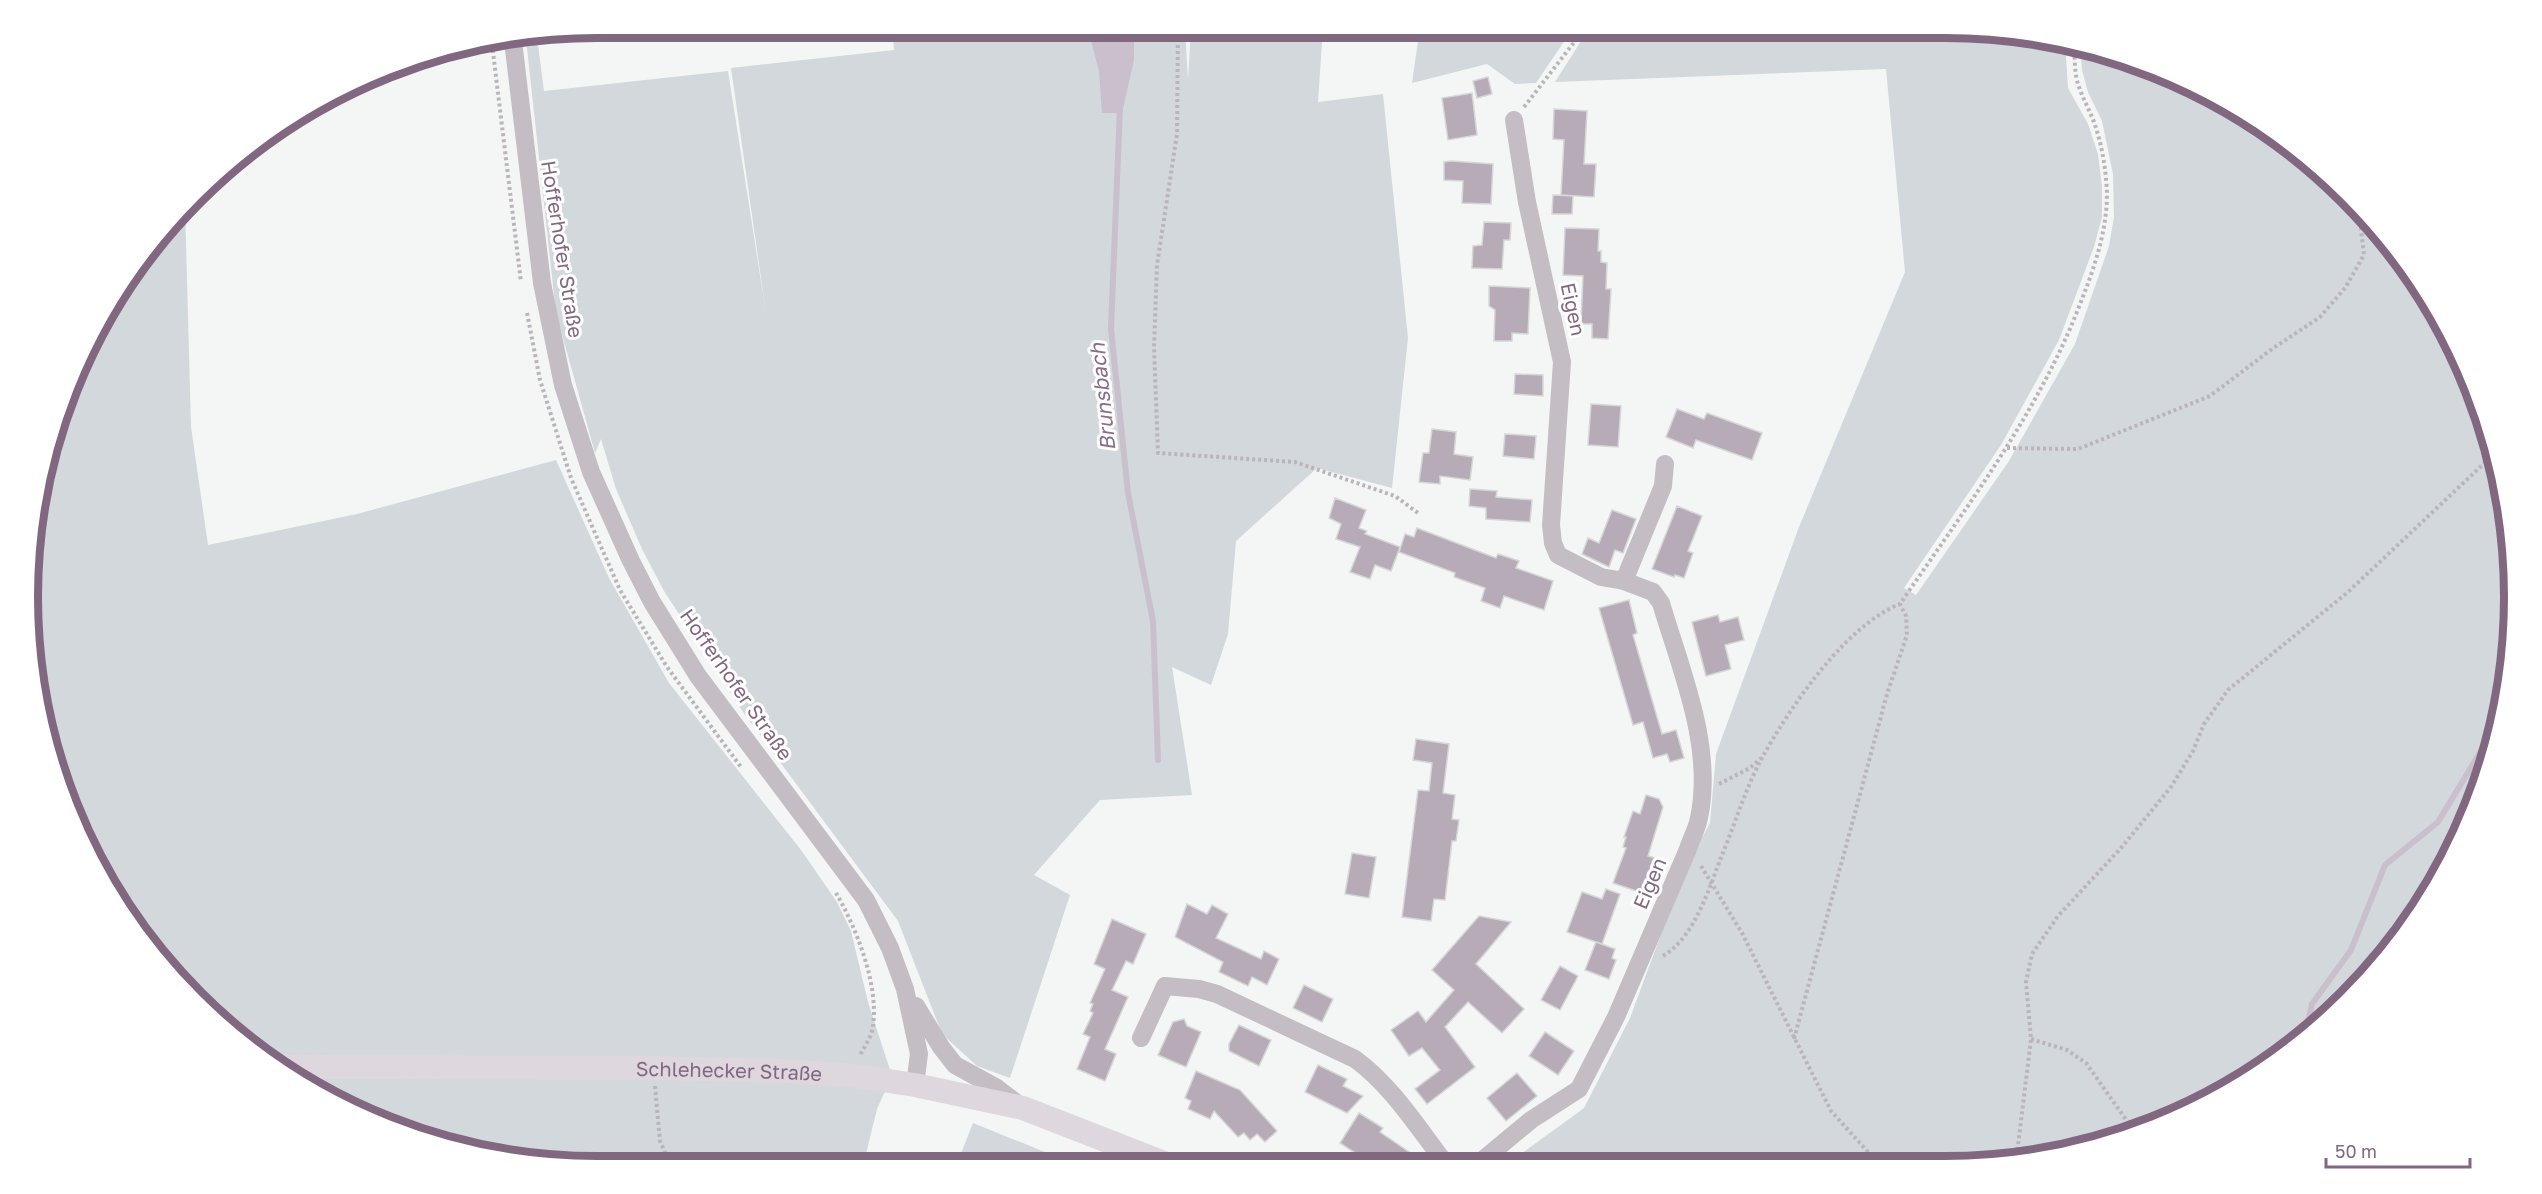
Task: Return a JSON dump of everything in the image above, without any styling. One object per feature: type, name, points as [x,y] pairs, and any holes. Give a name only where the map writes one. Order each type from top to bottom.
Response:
[{"type":"main road","name":"Schlehecker Straße","points":[[292,1066],[653,1068],[849,1075],[915,1085],[1023,1108],[1146,1156]]},
{"type":"street","name":"Hofferhofer Straße","points":[[513,44],[544,294],[563,385],[595,483],[652,602],[686,657],[856,884],[890,948],[905,989],[919,1054],[915,1085]]},
{"type":"street","name":"Eigen","points":[[1487,1156],[1531,1119],[1579,1089],[1616,1017],[1688,849],[1699,820],[1702,792],[1699,740],[1660,603],[1653,592],[1624,581],[1600,577],[1579,567],[1558,555],[1553,543],[1551,525],[1562,362],[1527,202],[1514,120]]},
{"type":"street","points":[[1624,581],[1663,486],[1665,464]]},
{"type":"street","points":[[1140,1038],[1165,986],[1199,989],[1217,994],[1355,1059],[1385,1086],[1440,1156]]},
{"type":"street","points":[[905,989],[941,1047],[955,1065],[997,1088],[1023,1108]]},
{"type":"path","points":[[1178,38],[1177,134],[1157,265],[1154,347],[1158,453],[1295,462],[1395,496],[1418,513]]},
{"type":"path","points":[[1514,120],[1577,38]]},
{"type":"path","points":[[1653,961],[1671,951],[1690,928],[1762,758],[1785,720],[1833,656],[1881,612],[1900,604],[2007,448],[2066,341],[2089,281],[2106,216],[2105,164],[2094,123],[2077,83],[2075,53]]},
{"type":"path","points":[[2007,448],[2078,449],[2210,396],[2272,349],[2320,317],[2345,288],[2364,255],[2362,224]]},
{"type":"path","points":[[2017,1152],[2031,1039],[2026,982],[2032,954],[2058,916],[2121,848],[2171,787],[2193,750],[2204,724],[2228,690],[2348,592],[2487,460]]},
{"type":"path","points":[[1794,1039],[1887,694],[1907,635],[1906,616],[1900,604]]},
{"type":"path","points":[[1702,792],[1750,768],[1762,758]]},
{"type":"path","points":[[1688,849],[1742,933],[1831,1111],[1872,1156]]},
{"type":"path","points":[[2031,1039],[2067,1050],[2086,1063],[2130,1125]]},
{"type":"path","points":[[653,1068],[660,1141],[667,1156]]},
{"type":"shaded area","points":[[893,38],[1186,38],[1188,80],[1190,38],[1322,38],[1318,102],[1383,94],[1408,338],[1392,488],[1317,468],[1236,541],[1228,634],[1211,685],[1172,667],[1192,795],[1100,800],[1034,875],[1070,895],[1010,1078],[977,1066],[942,1034],[898,921],[745,715],[664,591],[642,549],[616,489],[601,439],[595,453],[556,313],[526,42],[538,41],[544,91],[728,71],[766,313],[731,68],[894,50]]},
{"type":"shaded area","points":[[1090,38],[1134,38],[1134,60],[1122,113],[1102,113],[1099,71]]},
{"type":"shaded area","points":[[1418,38],[1567,38],[1536,83],[1515,84],[1487,64],[1412,83]]},
{"type":"shaded area","points":[[1583,38],[1945,38],[2018,42],[2066,51],[2068,88],[2088,124],[2098,154],[2102,186],[2102,217],[2094,247],[2059,340],[2001,445],[1904,588],[1916,595],[2009,461],[2075,344],[2109,246],[2114,217],[2113,174],[2102,121],[2088,92],[2081,55],[2125,67],[2159,80],[2225,112],[2256,132],[2286,153],[2341,201],[2389,256],[2430,317],[2447,350],[2475,417],[2485,452],[2500,524],[2503,560],[2503,634],[2500,670],[2494,706],[2475,777],[2462,811],[2430,877],[2389,938],[2366,966],[2341,993],[2286,1041],[2225,1082],[2159,1114],[2090,1137],[2018,1152],[1945,1156],[1518,1156],[1584,1108],[1630,1018],[1686,867],[1710,823],[1716,754],[1799,527],[1905,272],[1886,69],[1555,82]]},
{"type":"shaded area","points":[[185,218],[191,427],[208,545],[357,514],[556,460],[609,578],[669,683],[801,850],[837,902],[851,931],[868,1002],[892,1076],[877,1109],[865,1156],[597,1156],[524,1152],[488,1146],[417,1127],[383,1114],[317,1082],[256,1041],[228,1018],[201,993],[153,938],[112,877],[80,811],[67,777],[48,706],[42,670],[39,634],[39,560],[48,488],[67,417],[80,383],[112,317],[153,256]]},
{"type":"shaded area","points":[[973,1123],[1055,1156],[960,1156]]},
{"type":"building","points":[[1488,77],[1492,94],[1477,98],[1473,81]]},
{"type":"building","points":[[1472,93],[1477,135],[1448,140],[1442,98]]},
{"type":"building","points":[[1554,109],[1587,111],[1584,164],[1596,164],[1594,197],[1561,195],[1564,140],[1553,139]]},
{"type":"building","points":[[1444,162],[1493,164],[1491,204],[1462,203],[1463,181],[1444,180]]},
{"type":"building","points":[[1553,195],[1573,196],[1572,214],[1552,214]]},
{"type":"building","points":[[1484,222],[1511,223],[1510,240],[1504,240],[1502,269],[1472,268],[1473,246],[1482,245]]},
{"type":"building","points":[[1565,228],[1599,229],[1598,251],[1601,251],[1601,262],[1607,263],[1606,289],[1611,289],[1608,339],[1592,338],[1592,324],[1581,324],[1583,276],[1563,275]]},
{"type":"building","points":[[1489,286],[1530,288],[1528,334],[1512,333],[1512,341],[1494,341],[1495,310],[1489,306]]},
{"type":"building","points":[[1515,374],[1543,375],[1543,396],[1514,394]]},
{"type":"building","points":[[1591,404],[1621,406],[1618,447],[1588,445]]},
{"type":"building","points":[[1677,409],[1704,419],[1707,413],[1762,433],[1752,460],[1696,440],[1693,448],[1666,437]]},
{"type":"building","points":[[1432,429],[1456,432],[1454,454],[1473,457],[1470,480],[1440,476],[1440,484],[1419,482],[1423,453],[1429,453]]},
{"type":"building","points":[[1505,434],[1536,436],[1534,459],[1503,456]]},
{"type":"building","points":[[1470,489],[1497,491],[1496,497],[1532,500],[1530,522],[1486,519],[1486,508],[1469,506]]},
{"type":"building","points":[[1335,498],[1366,510],[1359,528],[1367,531],[1365,534],[1400,547],[1391,571],[1375,565],[1370,579],[1350,572],[1360,547],[1336,539],[1341,524],[1329,518]]},
{"type":"building","points":[[1677,506],[1702,516],[1688,551],[1693,553],[1684,578],[1652,569]]},
{"type":"building","points":[[1612,510],[1636,519],[1623,553],[1615,550],[1609,567],[1582,554],[1588,538],[1599,543]]},
{"type":"building","points":[[1417,528],[1496,558],[1498,554],[1519,561],[1516,568],[1553,581],[1544,610],[1504,596],[1500,608],[1481,601],[1485,588],[1454,577],[1455,573],[1399,552],[1405,534],[1414,537]]},
{"type":"building","points":[[1629,600],[1637,633],[1633,635],[1662,734],[1676,730],[1684,758],[1670,762],[1667,754],[1653,758],[1643,722],[1633,725],[1599,608]]},
{"type":"building","points":[[1718,615],[1720,622],[1738,617],[1744,640],[1725,645],[1731,669],[1706,676],[1692,622]]},
{"type":"building","points":[[1416,739],[1449,744],[1443,793],[1455,795],[1452,819],[1459,820],[1456,841],[1452,841],[1445,900],[1434,899],[1431,921],[1402,917],[1418,790],[1429,791],[1432,763],[1413,760]]},
{"type":"building","points":[[1646,795],[1659,799],[1663,807],[1648,856],[1655,858],[1642,893],[1613,883],[1626,848],[1623,847],[1626,837],[1624,837],[1633,811],[1640,814]]},
{"type":"building","points":[[1352,853],[1376,857],[1369,898],[1345,894]]},
{"type":"building","points":[[1606,889],[1620,894],[1602,944],[1567,932],[1582,892],[1602,899]]},
{"type":"building","points":[[1187,904],[1207,914],[1212,905],[1228,914],[1216,938],[1261,959],[1264,951],[1279,959],[1267,985],[1252,977],[1248,986],[1219,972],[1223,962],[1175,937]]},
{"type":"building","points":[[1479,916],[1511,922],[1476,964],[1524,1009],[1502,1033],[1468,1002],[1445,1027],[1475,1067],[1427,1104],[1415,1089],[1440,1070],[1422,1048],[1409,1056],[1391,1030],[1418,1011],[1426,1022],[1454,990],[1432,970]]},
{"type":"building","points":[[1112,919],[1146,934],[1133,964],[1126,961],[1112,990],[1128,997],[1105,1049],[1116,1054],[1105,1081],[1077,1069],[1090,1037],[1083,1034],[1093,1013],[1090,1011],[1093,1004],[1090,1003],[1105,969],[1094,964]]},
{"type":"building","points":[[1596,942],[1615,949],[1612,958],[1616,960],[1609,979],[1585,970]]},
{"type":"building","points":[[1560,966],[1578,976],[1560,1010],[1541,1000]]},
{"type":"building","points":[[1304,985],[1333,999],[1322,1022],[1293,1008]]},
{"type":"building","points":[[1184,1019],[1187,1026],[1201,1032],[1186,1067],[1158,1055],[1173,1022]]},
{"type":"building","points":[[1239,1025],[1271,1040],[1259,1066],[1229,1051],[1229,1044]]},
{"type":"building","points":[[1545,1032],[1574,1051],[1558,1075],[1529,1056]]},
{"type":"building","points":[[1318,1065],[1347,1079],[1343,1086],[1363,1096],[1347,1113],[1305,1092]]},
{"type":"building","points":[[1196,1071],[1240,1090],[1277,1131],[1265,1142],[1257,1134],[1250,1140],[1244,1133],[1238,1137],[1214,1111],[1210,1119],[1188,1109],[1191,1101],[1185,1098]]},
{"type":"building","points":[[1517,1073],[1537,1096],[1506,1121],[1487,1098]]},
{"type":"building","points":[[1359,1113],[1383,1128],[1380,1132],[1412,1154],[1411,1156],[1360,1156],[1340,1143]]},
{"type":"waterway","name":"Brunsbach","points":[[1120,107],[1111,329],[1128,493],[1153,621],[1158,760]]},
{"type":"waterway","points":[[2308,1023],[2312,1004],[2351,950],[2385,865],[2438,822],[2484,747]]}]
